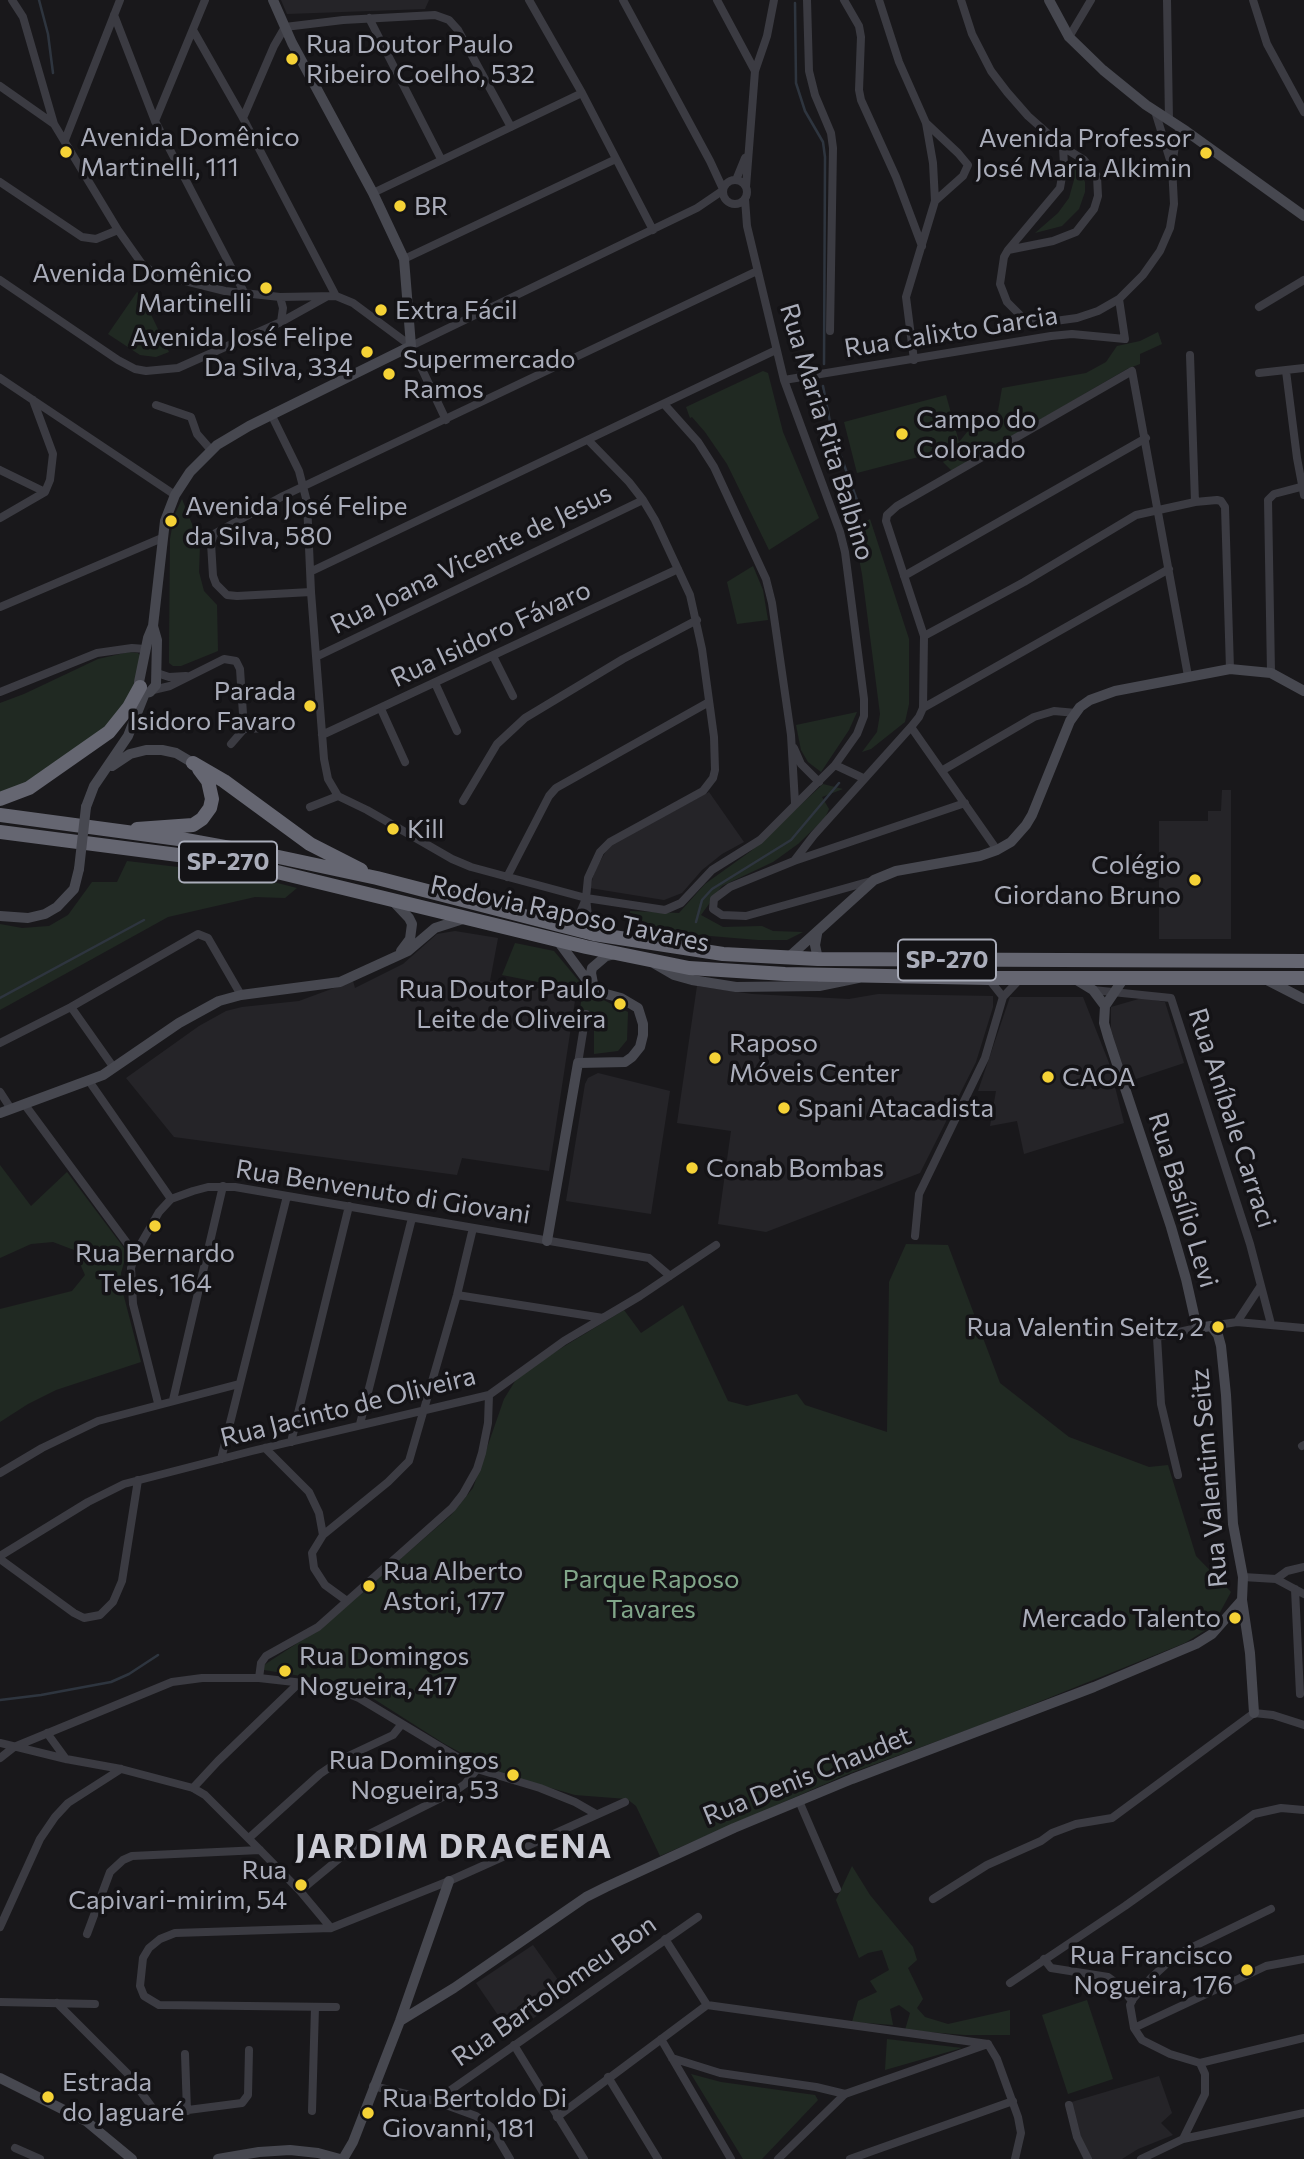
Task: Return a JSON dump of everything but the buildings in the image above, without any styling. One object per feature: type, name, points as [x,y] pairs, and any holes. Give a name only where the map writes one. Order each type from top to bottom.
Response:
[{"type":"highway","points":[[0,799],[29,788],[109,732],[146,690]]},
{"type":"highway","points":[[112,832],[193,825],[202,819],[210,808],[211,789],[194,763]]},
{"type":"highway","points":[[194,763],[232,786],[310,844],[377,878]]},
{"type":"highway","name":"Rodovia Raposo Tavares","points":[[0,815],[224,847],[320,865],[594,934],[681,949],[818,959],[1301,960]]},
{"type":"highway","name":"Rodovia Raposo Tavares","points":[[0,832],[240,863],[558,941],[689,968],[865,976],[1304,978]]},
{"type":"highway","points":[[0,842],[59,841]]},
{"type":"street","points":[[12,0],[23,17],[54,124],[136,258],[151,271],[205,288],[280,297],[332,296],[353,303],[411,346]]},
{"type":"street","points":[[65,140],[120,0]]},
{"type":"street","points":[[155,121],[205,0]]},
{"type":"street","points":[[273,0],[373,193],[404,259],[408,278],[411,346],[446,420]]},
{"type":"street","points":[[530,0],[653,230]]},
{"type":"street","points":[[623,0],[710,161],[726,200]]},
{"type":"street","points":[[717,0],[755,71]]},
{"type":"street","points":[[697,208],[726,200],[735,204],[745,199],[755,71],[767,36],[774,0]]},
{"type":"street","points":[[807,0],[809,71],[815,95],[831,133],[833,148],[830,331]]},
{"type":"street","points":[[844,0],[853,13],[861,37],[861,100],[922,246]]},
{"type":"street","points":[[879,0],[931,142],[935,201],[906,297],[914,360]]},
{"type":"street","points":[[961,0],[972,34],[991,71],[1028,116],[1063,147],[1084,160],[1097,176],[1098,196],[1090,217],[1076,232],[1008,250]]},
{"type":"street","points":[[1049,0],[1069,37],[1102,70],[1155,111],[1304,216]]},
{"type":"street","points":[[1069,37],[1091,0]]},
{"type":"street","points":[[1167,0],[1169,120]]},
{"type":"street","points":[[1253,0],[1267,44],[1304,112]]},
{"type":"street","points":[[114,15],[155,121],[245,294]]},
{"type":"street","points":[[285,27],[369,18],[435,15],[449,20],[458,30],[510,127]]},
{"type":"street","points":[[369,18],[441,159]]},
{"type":"street","points":[[243,118],[285,27]]},
{"type":"street","points":[[193,30],[243,118],[332,296]]},
{"type":"street","points":[[0,86],[54,124]]},
{"type":"street","points":[[373,193],[582,93]]},
{"type":"street","points":[[1155,111],[1172,166]]},
{"type":"street","points":[[926,123],[968,165],[963,176],[935,201]]},
{"type":"street","points":[[1063,147],[1064,165],[1060,188],[1008,250],[1001,264],[1000,284],[1007,302],[1023,318],[1044,321],[1077,318],[1098,311],[1119,299],[1152,263],[1170,228],[1174,204],[1172,166],[1180,128]]},
{"type":"street","points":[[0,916],[29,918],[45,914],[57,907],[74,888],[79,869],[86,807],[94,786],[128,736],[146,690],[145,649],[153,626],[162,538],[175,495],[190,472],[211,450],[271,414],[697,208],[732,181],[748,149]]},
{"type":"street","points":[[404,259],[616,159]]},
{"type":"street","points":[[710,161],[732,181],[746,187]]},
{"type":"street","points":[[0,182],[82,237],[96,240],[118,230]]},
{"type":"street","name":"Rua Maria Rita Balbino","points":[[586,898],[665,910],[675,907],[712,870],[760,840],[819,782],[857,734],[863,716],[864,699],[845,552],[837,523],[784,380],[747,226],[745,199]]},
{"type":"street","name":"Rua Maria Rita Balbino","points":[[735,204],[747,226]]},
{"type":"street","points":[[312,592],[227,595],[216,584],[211,569],[211,542],[214,534],[282,496],[757,271]]},
{"type":"street","points":[[0,280],[118,360],[135,369],[146,371],[178,368],[332,296]]},
{"type":"street","points":[[1259,307],[1304,280]]},
{"type":"street","points":[[280,297],[283,308],[281,322]]},
{"type":"street","name":"Rua Calixto Garcia","points":[[784,380],[1033,338],[1072,334],[1125,339],[1119,299]]},
{"type":"street","points":[[312,571],[776,350]]},
{"type":"street","points":[[1190,355],[1195,502]]},
{"type":"street","points":[[1259,373],[1304,368]]},
{"type":"street","points":[[794,862],[863,779],[911,727],[923,708],[924,636],[886,521],[887,515],[926,489],[1132,371],[1188,676]]},
{"type":"street","points":[[1271,673],[1268,500],[1274,494],[1303,489],[1286,371]]},
{"type":"street","points":[[0,378],[175,495]]},
{"type":"street","points":[[0,518],[45,492],[53,471],[53,454],[33,400]]},
{"type":"street","points":[[664,404],[698,442],[714,467],[766,579],[772,603],[791,735],[795,803]]},
{"type":"street","points":[[156,405],[191,416],[197,434],[211,450]]},
{"type":"street","points":[[271,414],[305,487],[322,736],[328,779],[338,796],[452,859],[586,898]]},
{"type":"street","points":[[904,576],[1146,438]]},
{"type":"street","points":[[589,440],[643,500],[690,595],[697,620],[709,702],[715,770],[713,779],[702,790],[610,842],[594,863],[588,878],[586,898],[594,934]]},
{"type":"street","points":[[0,470],[45,492]]},
{"type":"street","name":"Rua Joana Vicente de Jesus","points":[[317,656],[643,500]]},
{"type":"street","points":[[924,636],[1024,582],[1136,515],[1195,502],[1221,501],[1225,507],[1230,669]]},
{"type":"street","points":[[0,607],[162,538]]},
{"type":"street","name":"Rua Isidoro Fávaro","points":[[322,736],[678,569]]},
{"type":"street","points":[[923,708],[1169,569]]},
{"type":"street","points":[[463,801],[497,744],[525,718],[623,659],[697,620]]},
{"type":"street","points":[[146,690],[156,685],[157,654],[153,626]]},
{"type":"street","points":[[0,692],[97,653],[145,649],[157,654]]},
{"type":"street","points":[[493,656],[513,696]]},
{"type":"street","points":[[146,690],[170,686],[224,659],[236,661],[240,669],[244,729],[231,744]]},
{"type":"street","points":[[965,803],[730,887],[714,899],[713,909],[722,915],[746,916],[874,880],[896,871],[979,856],[997,850],[1011,842],[1026,825],[1054,755],[1080,707],[1103,695],[1230,669],[1271,673],[1304,691]]},
{"type":"street","points":[[157,673],[169,677],[189,676]]},
{"type":"street","points":[[435,683],[457,731]]},
{"type":"street","points":[[507,877],[549,796],[556,788],[709,702]]},
{"type":"street","points":[[381,709],[405,762]]},
{"type":"street","points":[[943,770],[1034,717],[1054,711],[1076,713]]},
{"type":"street","points":[[911,727],[997,850]]},
{"type":"street","points":[[244,729],[274,728]]},
{"type":"street","points":[[791,735],[801,764],[819,782]]},
{"type":"street","points":[[104,772],[117,761],[146,750],[176,753],[194,763]]},
{"type":"street","points":[[835,765],[863,779]]},
{"type":"street","points":[[310,807],[338,796]]},
{"type":"street","points":[[789,957],[874,880]]},
{"type":"street","points":[[565,927],[579,915],[586,898]]},
{"type":"street","points":[[393,901],[412,924],[410,939],[400,953]]},
{"type":"street","points":[[0,1092],[5,1111],[89,1082],[202,1008],[241,995],[340,982],[408,950],[435,928],[466,918]]},
{"type":"street","points":[[0,1043],[71,1007],[198,934],[208,938],[241,995]]},
{"type":"street","points":[[817,934],[815,945],[818,959]]},
{"type":"street","points":[[558,941],[595,991],[621,998],[638,1008],[643,1024],[640,1046],[625,1062],[578,1063]]},
{"type":"street","points":[[595,991],[592,968],[600,960],[615,954]]},
{"type":"street","points":[[915,1236],[919,1194],[985,1058],[1003,997],[1021,977]]},
{"type":"street","points":[[988,978],[1003,997]]},
{"type":"street","points":[[1075,979],[1093,990],[1105,1006],[1125,978]]},
{"type":"street","points":[[1263,978],[1304,999]]},
{"type":"street","name":"Rua Aníbale Carraci","points":[[1093,990],[1171,998],[1251,1244],[1271,1324]]},
{"type":"street","name":"Rua Basílio Levi","points":[[1105,1006],[1104,1023],[1171,1227],[1197,1328]]},
{"type":"street","points":[[71,1007],[114,1068]]},
{"type":"street","points":[[547,1241],[586,1014]]},
{"type":"street","points":[[89,1082],[171,1199],[151,1225],[135,1254],[131,1268],[133,1304],[158,1404]]},
{"type":"street","points":[[25,1105],[135,1254]]},
{"type":"street","points":[[173,1400],[223,1186]]},
{"type":"street","name":"Rua Benvenuto di Giovani","points":[[171,1199],[192,1191],[223,1186],[654,1260],[670,1276]]},
{"type":"street","points":[[221,1459],[287,1196]]},
{"type":"street","points":[[290,1442],[349,1206]]},
{"type":"street","points":[[360,1424],[412,1218]]},
{"type":"street","points":[[347,1601],[325,1585],[314,1568],[313,1553],[323,1535],[388,1482],[409,1461],[457,1295],[473,1228]]},
{"type":"street","name":"Rua Jacinto de Oliveira","points":[[0,1557],[88,1502],[110,1490],[138,1480],[360,1424],[489,1395],[564,1341],[716,1245]]},
{"type":"street","points":[[1237,1322],[1260,1287]]},
{"type":"street","points":[[457,1295],[603,1318]]},
{"type":"street","points":[[1178,1475],[1161,1404],[1157,1337],[1237,1322],[1304,1328]]},
{"type":"street","name":"Rua Valentim Seitz","points":[[1211,1326],[1218,1335],[1221,1346],[1233,1524],[1243,1577],[1242,1600],[1250,1653],[1254,1713]]},
{"type":"street","points":[[0,1473],[76,1430],[98,1421],[239,1384]]},
{"type":"street","points":[[259,1678],[261,1662],[266,1656],[318,1627],[452,1508],[477,1469],[488,1423],[489,1395]]},
{"type":"street","points":[[265,1448],[309,1492],[323,1535]]},
{"type":"street","points":[[0,1557],[74,1613],[84,1618],[100,1615],[113,1602],[122,1581],[138,1480]]},
{"type":"street","points":[[1276,1579],[1287,1571],[1304,1567]]},
{"type":"street","points":[[1243,1577],[1276,1579],[1304,1594]]},
{"type":"street","points":[[1295,1589],[1300,1695]]},
{"type":"street","name":"Rua Denis Chaudet","points":[[400,2021],[454,1988],[586,1897],[799,1801],[1094,1688],[1196,1644],[1212,1634],[1242,1600]]},
{"type":"street","points":[[0,1758],[14,1747],[184,1679],[259,1678],[330,1688],[359,1698],[477,1769],[575,1802],[596,1814]]},
{"type":"street","points":[[193,1788],[299,1683]]},
{"type":"street","points":[[933,1899],[986,1865],[1064,1828],[1112,1818],[1254,1713],[1273,1715],[1304,1725]]},
{"type":"street","points":[[249,1838],[320,1774],[342,1759],[393,1735],[401,1725]]},
{"type":"street","points":[[47,1733],[66,1759]]},
{"type":"street","points":[[0,1743],[121,1769],[193,1788],[205,1795],[249,1838],[331,1928]]},
{"type":"street","points":[[0,1927],[40,1839],[55,1816],[68,1803],[121,1769]]},
{"type":"street","points":[[300,1891],[369,1833],[455,1791],[465,1784],[477,1769]]},
{"type":"street","points":[[799,1801],[837,1889]]},
{"type":"street","points":[[336,2007],[159,2005],[144,1996],[140,1986],[143,1958],[159,1939],[175,1933],[331,1928],[449,1881],[625,1802]]},
{"type":"street","points":[[1010,1983],[1125,1906],[1254,1814],[1281,1808],[1304,1810]]},
{"type":"street","points":[[87,1934],[110,1872],[123,1860],[132,1856],[260,1850]]},
{"type":"street","points":[[218,2159],[267,2151],[341,2159],[353,2142],[400,2021],[449,1881]]},
{"type":"street","points":[[1271,1909],[1176,1955],[1132,2001],[1131,2017],[1142,2040],[1154,2048],[1200,2063],[1304,2038]]},
{"type":"street","name":"Rua Bartolomeu Bon","points":[[435,2101],[698,1917]]},
{"type":"street","points":[[665,1939],[707,2005]]},
{"type":"street","points":[[1044,1959],[1051,1968],[1108,1977],[1119,1985],[1132,2001]]},
{"type":"street","points":[[1134,2028],[1266,1966],[1304,1959]]},
{"type":"street","points":[[0,2002],[95,2004]]},
{"type":"street","points":[[57,2003],[137,2084],[153,2112],[163,2115],[242,2103],[248,2095],[249,2050]]},
{"type":"street","points":[[557,2117],[707,2005],[988,2044]]},
{"type":"street","points":[[312,2111],[315,2007]]},
{"type":"street","points":[[661,2039],[731,2159]]},
{"type":"street","points":[[778,2159],[845,2094],[988,2044]]},
{"type":"street","points":[[988,2044],[997,2059],[1013,2101],[1021,2133],[1015,2159]]},
{"type":"street","points":[[514,2045],[584,2159]]},
{"type":"street","points":[[185,2054],[187,2111]]},
{"type":"street","points":[[672,2058],[720,2073],[845,2094]]},
{"type":"street","points":[[1183,2138],[1205,2094],[1205,2074],[1200,2063]]},
{"type":"street","points":[[608,2077],[658,2159]]},
{"type":"street","points":[[0,2078],[86,2121],[132,2159]]},
{"type":"street","points":[[373,2086],[464,2110],[485,2121],[510,2159]]},
{"type":"street","points":[[851,2159],[1013,2101]]},
{"type":"street","points":[[1069,2105],[1077,2137],[1088,2159]]},
{"type":"street","points":[[1141,2159],[1183,2138],[1304,2113]]},
{"type":"street","points":[[15,2148],[40,2159]]},
{"type":"shaded area","points":[[281,0],[429,0],[425,9],[287,14]]},
{"type":"shaded area","name":"Colégio Giordano Bruno","points":[[1222,790],[1231,790],[1231,939],[1159,939],[1159,821],[1208,821],[1208,811],[1221,811]]},
{"type":"shaded area","points":[[709,792],[744,842],[722,854],[702,870],[682,893],[664,900],[590,888],[595,870],[609,846]]},
{"type":"shaded area","points":[[455,931],[498,938],[490,981],[576,994],[549,1171],[462,1158],[457,1175],[174,1137],[126,1078],[199,1026],[226,1011],[299,1001],[353,981],[355,988],[403,964],[437,934]]},
{"type":"shaded area","points":[[697,986],[752,994],[849,999],[878,994],[993,996],[993,1007],[976,1062],[920,1173],[766,1232],[718,1224],[731,1131],[677,1123]]},
{"type":"shaded area","name":"CAOA","points":[[1010,997],[1083,997],[1109,1063],[1124,1123],[1024,1154],[1017,1121],[990,1126],[996,1091],[978,1091]]},
{"type":"shaded area","points":[[1142,998],[1165,1002],[1184,1063],[1127,1082],[1111,1033],[1111,1007]]},
{"type":"shaded area","points":[[598,1073],[670,1091],[651,1214],[566,1201],[585,1084],[588,1078]]},
{"type":"shaded area","points":[[533,1945],[568,1994],[511,2034],[476,1983]]},
{"type":"shaded area","points":[[1159,2076],[1172,2113],[1161,2123],[1173,2135],[1138,2149],[1122,2159],[1090,2159],[1070,2122],[1065,2104]]},
{"type":"green space","points":[[1074,168],[1080,172],[1085,182],[1085,192],[1079,209],[1062,226],[1035,233],[1058,213],[1069,198]]},
{"type":"green space","points":[[137,292],[146,298],[144,300],[169,352],[156,357],[140,355],[108,334]]},
{"type":"green space","points":[[1158,332],[1162,344],[1140,354],[1140,364],[952,471],[943,462],[953,448],[857,473],[844,422],[946,395],[959,442],[976,421],[998,411],[1002,388],[1086,373],[1106,362],[1117,346],[1140,341]]},
{"type":"green space","points":[[763,371],[768,373],[783,432],[819,518],[769,550],[727,464],[705,432],[690,418],[686,407]]},
{"type":"green space","points":[[182,499],[200,544],[199,572],[204,591],[217,605],[218,651],[181,666],[173,666],[169,663],[170,539],[174,516]]},
{"type":"green space","points":[[870,519],[909,639],[909,704],[905,722],[871,749],[862,752],[877,732],[880,714],[862,574],[853,528]]},
{"type":"green space","points":[[753,566],[763,590],[768,620],[737,624],[727,582]]},
{"type":"green space","points":[[129,652],[138,653],[140,656],[136,688],[108,731],[30,783],[0,794],[0,703],[98,659]]},
{"type":"green space","points":[[857,712],[849,730],[821,772],[808,762],[801,750],[796,725]]},
{"type":"green space","points":[[823,784],[843,789],[822,797],[829,809],[825,818],[798,844],[773,862],[722,886],[701,915],[723,927],[762,926],[773,931],[803,932],[787,940],[675,933],[630,917],[630,911],[679,913],[705,884],[751,851]]},
{"type":"green space","points":[[127,861],[246,875],[297,888],[285,898],[255,897],[168,917],[0,1010],[0,924],[22,928],[49,926],[68,915],[92,882],[117,882]]},
{"type":"green space","points":[[515,943],[554,951],[589,993],[628,1012],[627,1040],[618,1051],[594,1054],[594,1025],[578,1024],[582,995],[573,989],[502,975]]},
{"type":"green space","points":[[0,1165],[31,1206],[67,1172],[127,1252],[121,1273],[123,1293],[141,1362],[56,1390],[0,1422],[0,1309],[72,1291],[85,1275],[74,1250],[53,1242],[31,1244],[0,1258]]},
{"type":"green space","name":"Parque Raposo Tavares","points":[[906,1244],[948,1245],[1000,1383],[1069,1437],[1149,1467],[1168,1465],[1196,1556],[1231,1592],[1219,1614],[1204,1631],[1185,1643],[989,1722],[848,1774],[660,1856],[636,1806],[627,1799],[575,1795],[496,1772],[443,1743],[363,1692],[338,1682],[258,1669],[322,1627],[451,1515],[473,1488],[504,1399],[517,1378],[624,1310],[641,1333],[683,1305],[728,1401],[747,1406],[797,1394],[805,1405],[887,1432],[889,1282]]},
{"type":"green space","points":[[852,1866],[870,1895],[913,1947],[917,1960],[908,1968],[923,1999],[917,2008],[925,2017],[948,2024],[1010,2010],[1010,2035],[965,2035],[905,2030],[910,2013],[899,2005],[890,2009],[893,2025],[852,2022],[858,2001],[877,1992],[870,1981],[889,1970],[882,1950],[859,1958],[836,1900]]},
{"type":"green space","points":[[1087,2000],[1113,2079],[1068,2094],[1042,2015]]},
{"type":"green space","points":[[887,2039],[962,2048],[885,2070]]},
{"type":"green space","points":[[691,2074],[721,2082],[815,2095],[818,2100],[762,2159],[743,2159]]},
{"type":"waterway","points":[[39,0],[48,34],[53,73]]},
{"type":"waterway","points":[[795,3],[796,83],[805,111],[823,142],[825,157],[824,364]]},
{"type":"waterway","points":[[823,386],[832,432],[861,511]]},
{"type":"waterway","points":[[696,922],[702,900],[712,889],[791,840],[839,783]]},
{"type":"waterway","points":[[0,998],[144,920]]},
{"type":"waterway","points":[[0,1700],[111,1682],[158,1655]]},
{"type":"place","name":"Rua Doutor Paulo Ribeiro Coelho, 532","points":[[292,59]]},
{"type":"place","name":"Avenida Domênico Martinelli, 111","points":[[66,152]]},
{"type":"place","name":"Avenida Professor José Maria Alkimin","points":[[1206,153]]},
{"type":"place","name":"BR","points":[[400,206]]},
{"type":"place","name":"Avenida Domênico Martinelli","points":[[266,288]]},
{"type":"place","name":"Extra Fácil","points":[[381,310]]},
{"type":"place","name":"Avenida José Felipe Da Silva, 334","points":[[367,352]]},
{"type":"place","name":"Supermercado Ramos","points":[[389,374]]},
{"type":"place","name":"Campo do Colorado","points":[[902,434]]},
{"type":"place","name":"Avenida José Felipe da Silva, 580","points":[[171,521]]},
{"type":"place","name":"Parada Isidoro Favaro","points":[[310,706]]},
{"type":"place","name":"Kill","points":[[393,829]]},
{"type":"place","name":"Colégio Giordano Bruno","points":[[1195,880]]},
{"type":"place","name":"Rua Doutor Paulo Leite de Oliveira","points":[[620,1004]]},
{"type":"place","name":"Raposo Móveis Center","points":[[715,1058]]},
{"type":"place","name":"CAOA","points":[[1048,1077]]},
{"type":"place","name":"Spani Atacadista","points":[[784,1108]]},
{"type":"place","name":"Conab Bombas","points":[[692,1168]]},
{"type":"place","name":"Rua Bernardo Teles, 164","points":[[155,1226]]},
{"type":"place","name":"Rua Valentin Seitz, 2","points":[[1218,1327]]},
{"type":"place","name":"Rua Alberto Astori, 177","points":[[369,1586]]},
{"type":"place","name":"Mercado Talento","points":[[1235,1618]]},
{"type":"place","name":"Rua Domingos Nogueira, 417","points":[[285,1671]]},
{"type":"place","name":"Rua Domingos Nogueira, 53","points":[[513,1775]]},
{"type":"place","name":"Rua Capivari-mirim, 54","points":[[301,1885]]},
{"type":"place","name":"Rua Francisco Nogueira, 176","points":[[1247,1970]]},
{"type":"place","name":"Estrada do Jaguaré","points":[[48,2097]]},
{"type":"place","name":"Rua Bertoldo Di Giovanni, 181","points":[[368,2113]]},
{"type":"district","name":"JARDIM DRACENA","points":[[454,1847]]}]
